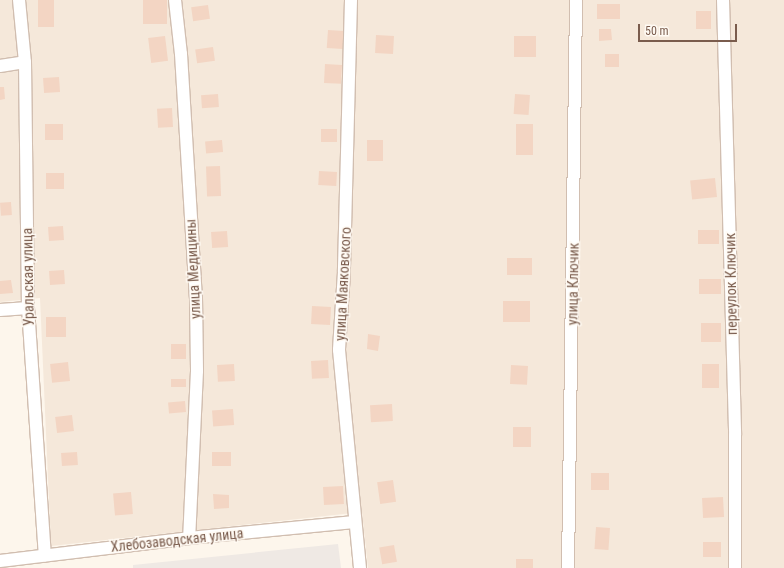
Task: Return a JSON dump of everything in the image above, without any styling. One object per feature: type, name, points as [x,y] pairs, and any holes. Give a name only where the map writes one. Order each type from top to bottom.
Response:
[{"type":"street","name":"Уральская улица","points":[[19,0],[25,62],[28,308],[45,555]]},
{"type":"street","name":"улица Медицины","points":[[175,0],[181,54],[196,298],[197,371],[189,538]]},
{"type":"street","name":"улица Маяковского","points":[[351,0],[344,272],[339,350],[354,522],[360,568]]},
{"type":"street","name":"улица Ключик","points":[[568,568],[576,0]]},
{"type":"street","name":"переулок Ключик","points":[[723,0],[735,435],[735,568]]},
{"type":"street","points":[[0,66],[25,62]]},
{"type":"street","points":[[0,310],[28,308]]},
{"type":"street","name":"Хлебозаводская улица","points":[[0,561],[189,538],[354,522]]},
{"type":"shaded area","points":[[0,0],[784,0],[784,568],[368,568],[362,512],[51,546],[40,298],[0,302]]},
{"type":"shaded area","points":[[338,544],[341,568],[133,568],[133,565]]},
{"type":"building","points":[[38,0],[54,0],[54,27],[38,27]]},
{"type":"building","points":[[143,0],[167,0],[167,24],[143,24]]},
{"type":"building","points":[[597,4],[620,4],[620,19],[597,19]]},
{"type":"building","points":[[208,5],[210,19],[193,21],[191,7]]},
{"type":"building","points":[[696,11],[711,11],[711,29],[696,29]]},
{"type":"building","points":[[599,29],[611,29],[612,40],[599,41]]},
{"type":"building","points":[[328,30],[344,31],[343,49],[327,48]]},
{"type":"building","points":[[376,35],[394,36],[393,54],[375,53]]},
{"type":"building","points":[[165,36],[168,61],[151,63],[148,38]]},
{"type":"building","points":[[514,36],[536,36],[536,57],[514,57]]},
{"type":"building","points":[[213,47],[215,61],[197,63],[195,50]]},
{"type":"building","points":[[605,54],[619,54],[619,67],[605,67]]},
{"type":"building","points":[[325,64],[342,65],[341,84],[324,83]]},
{"type":"building","points":[[59,77],[60,92],[44,93],[43,78]]},
{"type":"building","points":[[0,87],[4,87],[5,99],[0,100]]},
{"type":"building","points":[[218,94],[219,107],[202,108],[201,95]]},
{"type":"building","points":[[515,94],[530,95],[529,115],[514,114]]},
{"type":"building","points":[[172,108],[173,127],[158,128],[157,109]]},
{"type":"building","points":[[45,124],[63,124],[63,140],[45,140]]},
{"type":"building","points":[[516,124],[533,124],[533,155],[516,155]]},
{"type":"building","points":[[321,129],[337,129],[337,142],[321,142]]},
{"type":"building","points":[[222,140],[223,152],[206,153],[205,141]]},
{"type":"building","points":[[367,140],[383,140],[383,161],[367,161]]},
{"type":"building","points":[[206,166],[220,166],[221,196],[207,196]]},
{"type":"building","points":[[319,171],[337,172],[336,186],[318,185]]},
{"type":"building","points":[[46,173],[64,173],[64,189],[46,189]]},
{"type":"building","points":[[715,178],[717,197],[692,200],[690,181]]},
{"type":"building","points":[[11,202],[12,215],[1,216],[0,203]]},
{"type":"building","points":[[63,226],[64,240],[49,241],[48,227]]},
{"type":"building","points":[[698,230],[719,230],[719,244],[698,244]]},
{"type":"building","points":[[227,231],[228,247],[212,248],[211,232]]},
{"type":"building","points":[[507,258],[532,258],[532,275],[507,275]]},
{"type":"building","points":[[64,270],[65,284],[50,285],[49,271]]},
{"type":"building","points":[[699,279],[721,279],[721,294],[699,294]]},
{"type":"building","points":[[11,280],[13,293],[0,294],[0,281]]},
{"type":"building","points":[[503,301],[530,301],[530,322],[503,322]]},
{"type":"building","points":[[312,306],[331,307],[330,325],[311,324]]},
{"type":"building","points":[[46,317],[66,317],[66,337],[46,337]]},
{"type":"building","points":[[701,323],[721,323],[721,342],[701,342]]},
{"type":"building","points":[[368,334],[380,336],[378,351],[367,349]]},
{"type":"building","points":[[171,344],[186,344],[186,359],[171,359]]},
{"type":"building","points":[[328,360],[329,378],[312,379],[311,361]]},
{"type":"building","points":[[68,362],[70,381],[52,383],[50,364]]},
{"type":"building","points":[[234,364],[235,381],[218,382],[217,365]]},
{"type":"building","points":[[702,364],[719,364],[719,388],[702,388]]},
{"type":"building","points":[[511,365],[528,366],[527,385],[510,384]]},
{"type":"building","points":[[171,379],[186,379],[186,387],[171,387]]},
{"type":"building","points":[[185,401],[186,412],[169,413],[168,402]]},
{"type":"building","points":[[392,404],[393,421],[371,422],[370,405]]},
{"type":"building","points":[[233,409],[234,425],[213,426],[212,410]]},
{"type":"building","points":[[72,415],[74,431],[57,433],[55,417]]},
{"type":"building","points":[[513,427],[531,427],[531,447],[513,447]]},
{"type":"building","points":[[77,452],[78,465],[62,466],[61,453]]},
{"type":"building","points":[[212,452],[231,452],[231,466],[212,466]]},
{"type":"building","points":[[591,473],[609,473],[609,490],[591,490]]},
{"type":"building","points":[[393,480],[396,502],[380,504],[377,482]]},
{"type":"building","points":[[343,486],[344,504],[324,505],[323,487]]},
{"type":"building","points":[[131,492],[133,514],[115,515],[113,494]]},
{"type":"building","points":[[213,494],[229,495],[229,508],[214,509]]},
{"type":"building","points":[[723,497],[724,517],[703,518],[702,498]]},
{"type":"building","points":[[596,527],[610,528],[608,550],[594,549]]},
{"type":"building","points":[[703,542],[721,542],[721,557],[703,557]]},
{"type":"building","points":[[394,545],[397,562],[382,564],[379,548]]},
{"type":"building","points":[[516,559],[533,559],[533,568],[516,568]]}]
